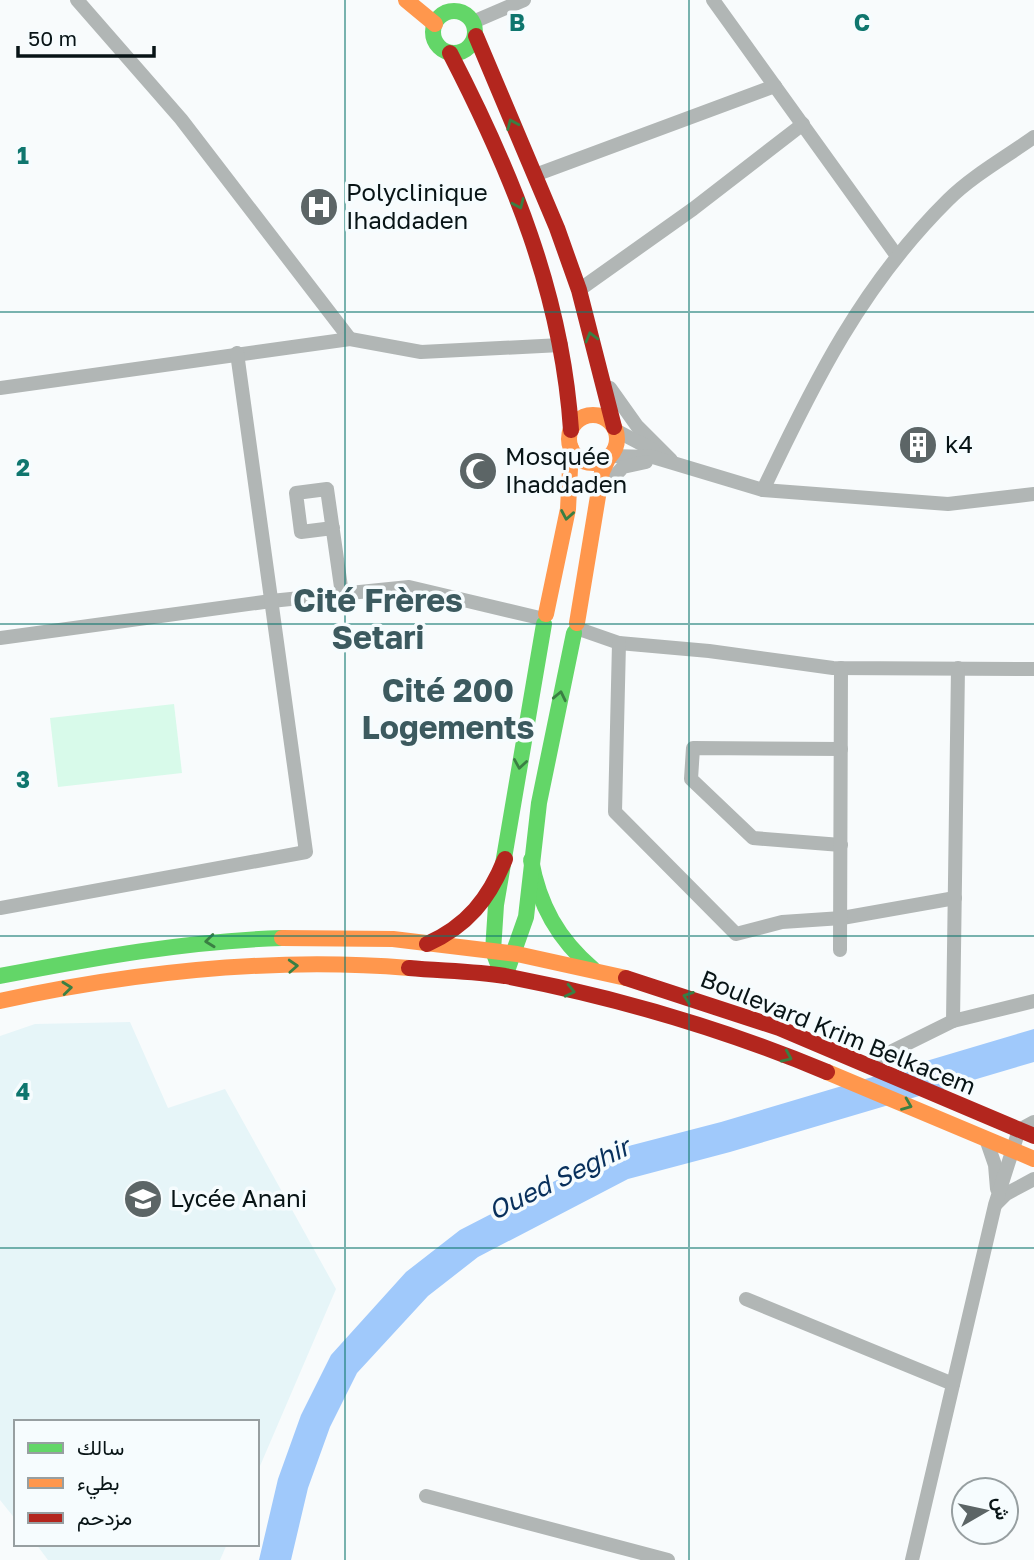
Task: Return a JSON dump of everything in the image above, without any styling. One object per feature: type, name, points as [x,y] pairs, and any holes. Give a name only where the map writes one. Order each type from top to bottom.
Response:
[{"type":"main road","points":[[406,0],[435,24]]},
{"type":"main road","points":[[451,11],[468,18],[535,175],[579,290],[617,444],[609,457],[599,493],[576,628],[550,743],[531,860],[530,907],[517,954],[503,976],[493,951],[496,905],[545,619],[568,509],[571,430],[557,314],[529,228],[450,53],[436,44],[433,36],[435,24],[443,14],[451,11]]},
{"type":"main road","points":[[450,53],[466,50],[468,18]]},
{"type":"main road","points":[[571,430],[583,417],[592,415],[600,416],[615,428]]},
{"type":"main road","points":[[571,447],[582,461],[591,463],[609,457]]},
{"type":"main road","points":[[564,607],[573,613],[576,628],[566,639],[556,639],[547,634],[545,619],[554,608],[564,607]]},
{"type":"main road","points":[[425,944],[461,926],[476,913],[489,897],[505,859]]},
{"type":"main road","points":[[531,860],[540,903],[550,923],[570,949],[595,971]]},
{"type":"main road","name":"Boulevard Krim Belkacem","points":[[0,976],[141,949],[220,940],[330,937],[393,939],[517,954],[666,989],[779,1028],[999,1123],[1029,1129]]},
{"type":"main road","name":"Boulevard Krim Belkacem","points":[[0,1001],[50,990],[160,973],[228,967],[360,964],[503,976],[616,1002],[736,1036],[1034,1159]]},
{"type":"street","points":[[76,0],[181,119],[350,339]]},
{"type":"street","points":[[468,18],[524,0]]},
{"type":"street","points":[[713,0],[897,256]]},
{"type":"street","points":[[535,175],[775,86]]},
{"type":"street","points":[[579,290],[693,209],[803,124]]},
{"type":"street","points":[[764,490],[813,384],[880,275],[950,198],[1034,137]]},
{"type":"street","points":[[0,388],[350,339],[421,352],[561,345]]},
{"type":"street","points":[[0,908],[306,852],[237,353]]},
{"type":"street","points":[[600,370],[636,426],[675,463]]},
{"type":"street","points":[[615,428],[675,463]]},
{"type":"street","points":[[609,457],[642,456],[675,463],[764,490],[948,503],[1034,494]]},
{"type":"street","points":[[599,493],[623,467],[649,461],[675,463]]},
{"type":"street","points":[[333,528],[342,594]]},
{"type":"street","points":[[0,638],[271,601],[409,587],[545,619]]},
{"type":"street","points":[[576,628],[619,643],[841,668],[1034,669]]},
{"type":"street","points":[[619,643],[615,812],[736,934],[782,922],[842,918],[955,898]]},
{"type":"street","points":[[840,950],[841,668]]},
{"type":"street","points":[[953,1021],[958,668]]},
{"type":"street","points":[[841,749],[693,748],[691,779],[753,838],[841,845]]},
{"type":"street","points":[[866,1064],[953,1021],[1034,1001]]},
{"type":"street","points":[[912,1560],[995,1205],[1013,1150],[1029,1129]]},
{"type":"street","points":[[984,1138],[997,1178],[995,1205]]},
{"type":"street","points":[[995,1205],[1006,1194],[1034,1179]]},
{"type":"street","points":[[746,1299],[953,1384]]},
{"type":"street","points":[[426,1496],[668,1560]]},
{"type":"shaded area","name":"Lycée Anani","points":[[130,1022],[168,1108],[225,1089],[336,1289],[259,1468],[259,1420],[14,1420],[14,1518],[0,1500],[0,1036],[35,1024]]},
{"type":"shaded area","points":[[38,1546],[226,1546],[220,1560],[48,1560]]},
{"type":"green space","points":[[174,704],[182,773],[58,787],[50,718]]},
{"type":"water","name":"Oued Seghir","points":[[1034,1029],[1034,1062],[730,1152],[628,1179],[478,1257],[428,1296],[357,1373],[330,1427],[308,1488],[291,1560],[259,1560],[278,1479],[301,1415],[331,1355],[406,1272],[460,1230],[617,1149],[721,1122]]},
{"type":"traffic: fast","points":[[454,11],[469,17],[475,32],[469,47],[454,53],[439,47],[433,32],[439,17],[454,11]]},
{"type":"traffic: fast","points":[[499,967],[493,951],[496,905],[544,624]]},
{"type":"traffic: fast","points":[[508,968],[526,917],[539,803],[574,633]]},
{"type":"traffic: fast","points":[[531,860],[539,892],[552,920],[570,946],[593,969]]},
{"type":"traffic: fast","points":[[0,976],[175,947],[282,938]]},
{"type":"traffic: slow","points":[[406,0],[435,24]]},
{"type":"traffic: slow","points":[[593,415],[610,422],[617,439],[610,456],[593,463],[576,456],[569,439],[576,422],[593,415]]},
{"type":"traffic: slow","points":[[546,614],[568,509],[571,448]]},
{"type":"traffic: slow","points":[[577,623],[602,472],[608,459]]},
{"type":"traffic: slow","points":[[282,938],[393,939],[517,954],[626,978]]},
{"type":"traffic: slow","points":[[0,1001],[101,982],[203,970],[306,964],[409,968]]},
{"type":"traffic: slow","points":[[827,1072],[1034,1159]]},
{"type":"traffic: jam","points":[[476,36],[557,228],[579,290],[614,427]]},
{"type":"traffic: jam","points":[[450,53],[494,143],[530,236],[557,331],[571,430]]},
{"type":"traffic: jam","points":[[427,944],[454,929],[475,910],[492,887],[505,859]]},
{"type":"traffic: jam","points":[[409,968],[505,976],[628,1004],[709,1028],[827,1072]]},
{"type":"traffic: jam","points":[[626,978],[779,1028],[1034,1136]]},
{"type":"place","name":"Polyclinique Ihaddaden","points":[[319,207]]},
{"type":"place","name":"k4","points":[[918,445]]},
{"type":"place","name":"Mosquée Ihaddaden","points":[[478,471]]},
{"type":"place","name":"Lycée Anani","points":[[143,1199]]},
{"type":"district","name":"Cité Frères Setari","points":[[378,620]]},
{"type":"district","name":"Cité 200 Logements","points":[[448,710]]}]
